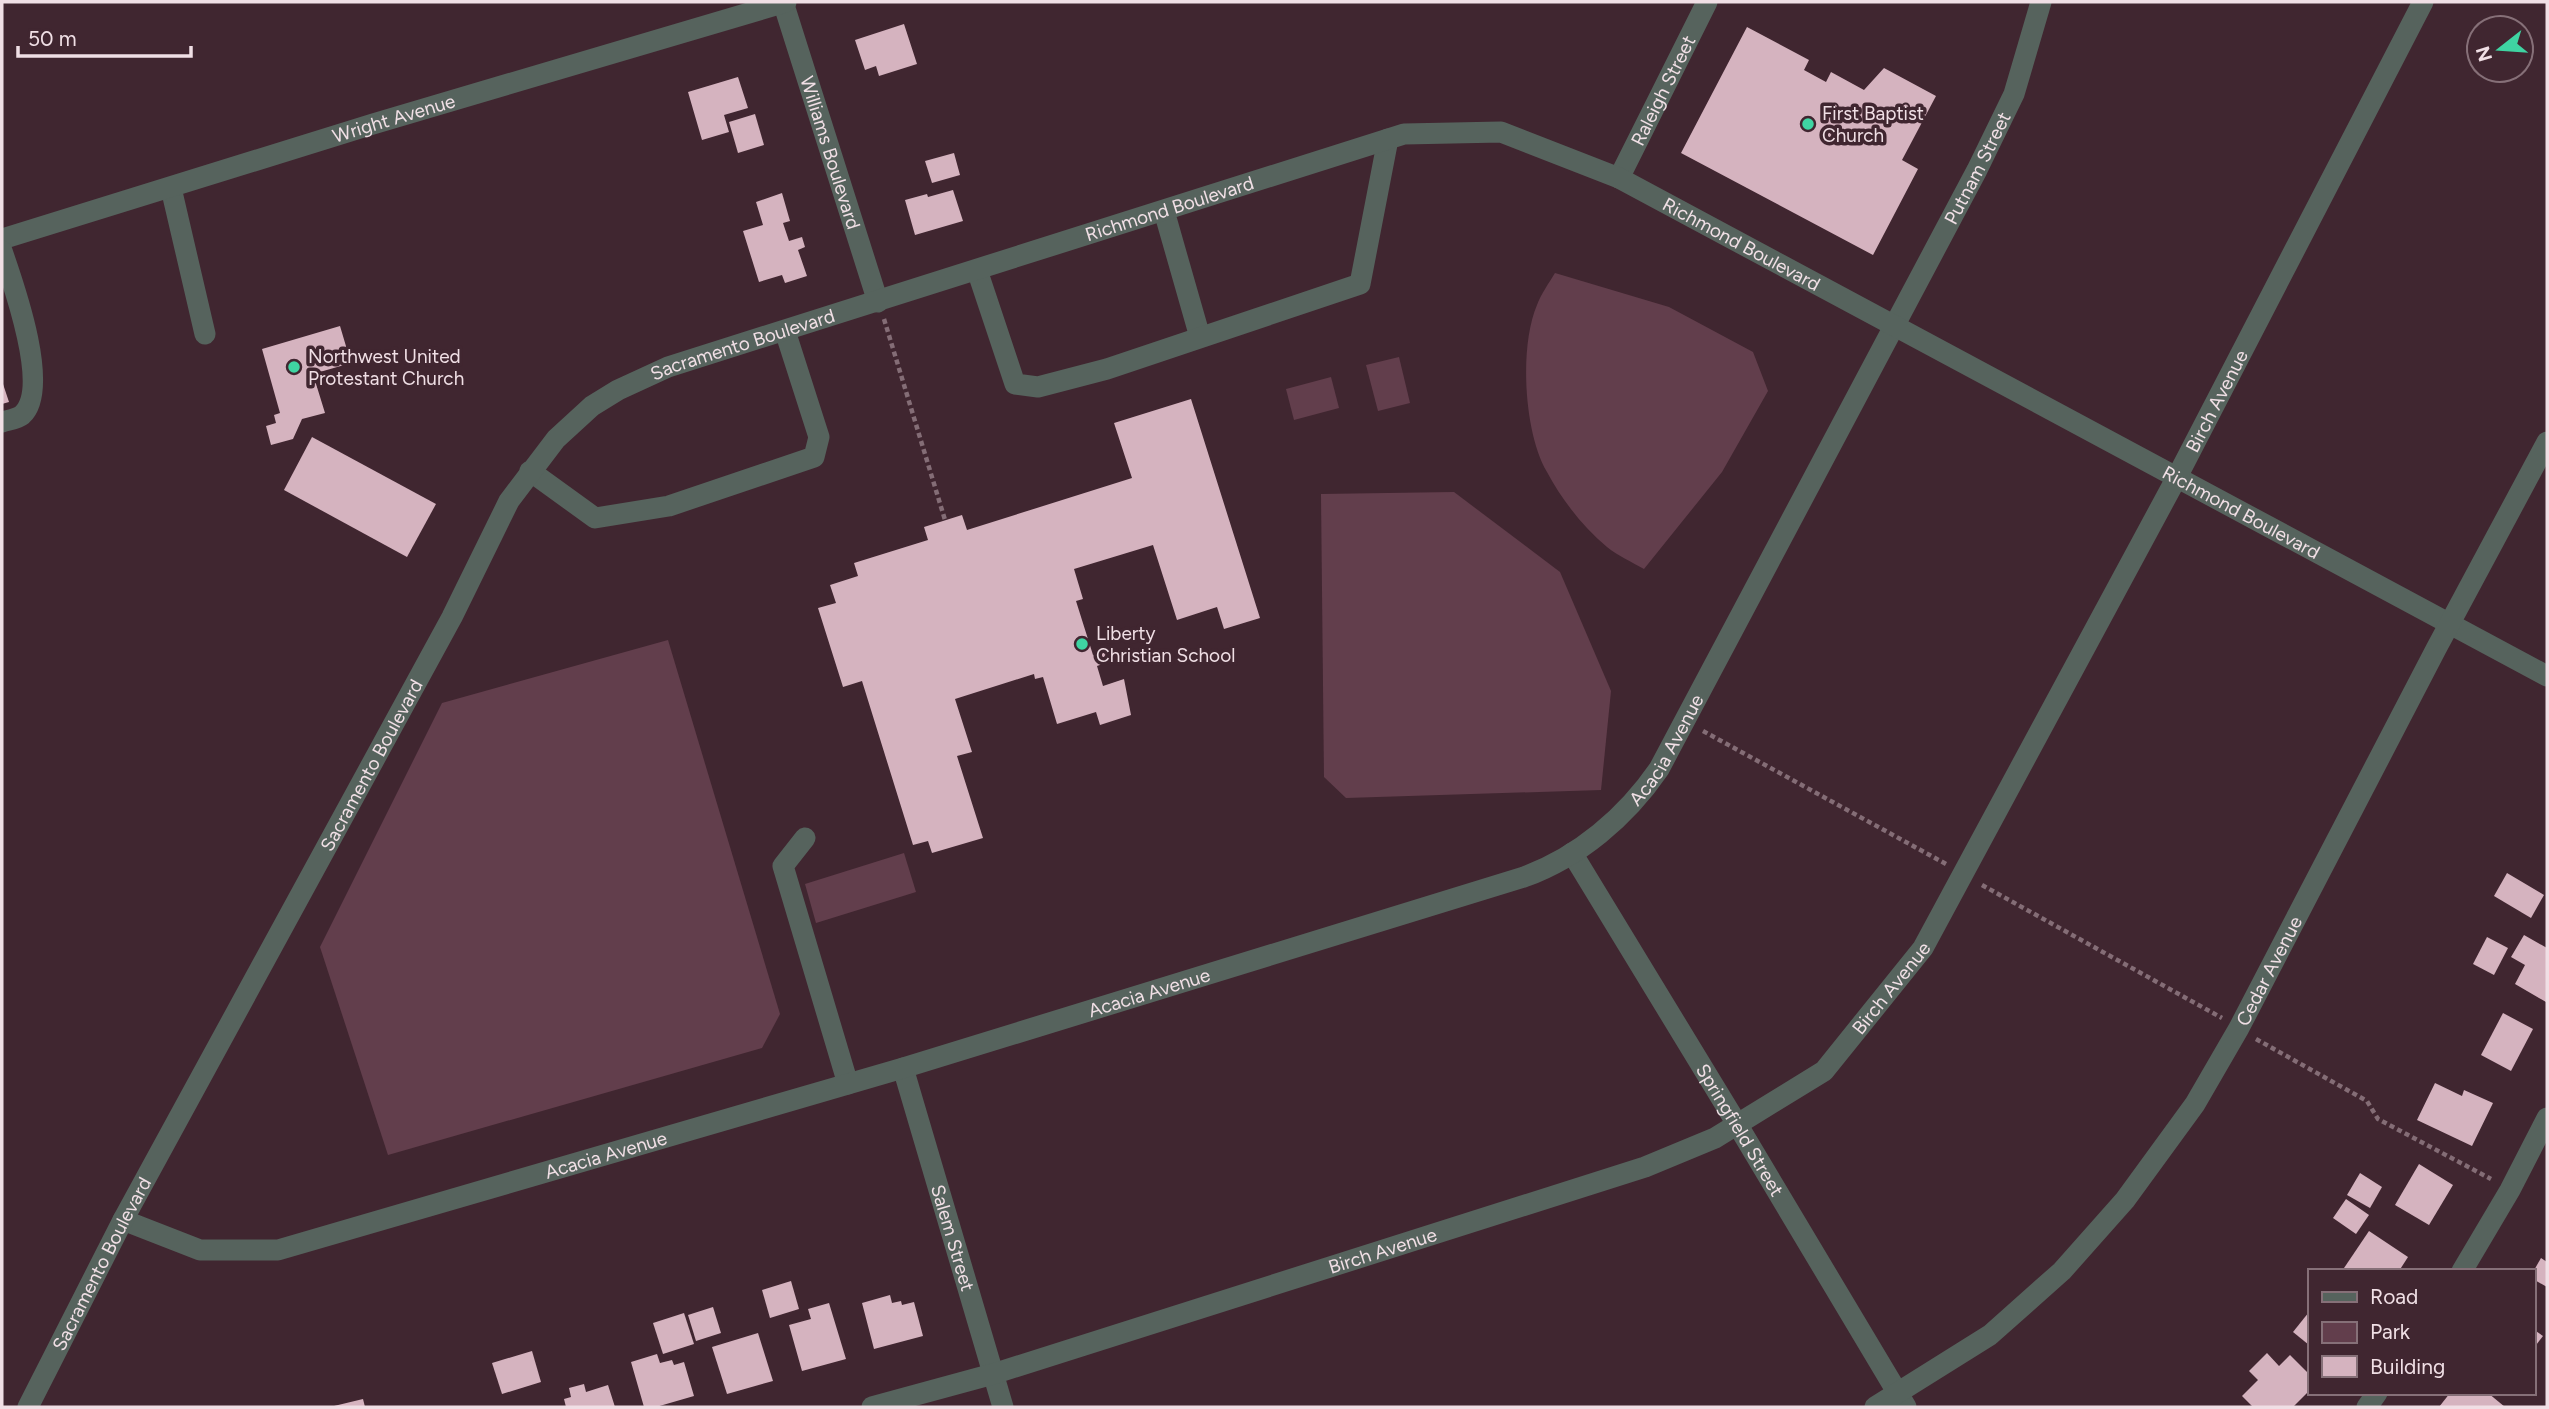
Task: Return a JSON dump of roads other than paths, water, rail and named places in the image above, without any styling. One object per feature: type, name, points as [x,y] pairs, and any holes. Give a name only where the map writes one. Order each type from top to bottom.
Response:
[{"type":"street","name":"Wright Avenue","points":[[2,239],[386,120],[785,2]]},
{"type":"street","name":"Williams Boulevard","points":[[785,2],[878,302]]},
{"type":"street","name":"Raleigh Street","points":[[1619,178],[1707,2]]},
{"type":"street","name":"Putnam Street","points":[[1895,327],[1978,170],[2014,94],[2041,2]]},
{"type":"street","name":"Birch Avenue","points":[[872,1407],[993,1374],[1645,1167],[1716,1138],[1824,1071],[1923,947],[2177,477],[2423,2]]},
{"type":"street","name":"Richmond Boulevard","points":[[878,302],[1404,134],[1501,132],[1619,178],[2547,676]]},
{"type":"street","points":[[976,270],[1015,384],[1038,387],[1084,375],[1360,284],[1388,139]]},
{"type":"street","points":[[171,188],[205,334]]},
{"type":"street","points":[[1164,211],[1200,337]]},
{"type":"street","points":[[2,251],[34,365],[34,388],[29,405],[22,415],[2,422]]},
{"type":"street","name":"Sacramento Boulevard","points":[[28,1407],[123,1220],[452,617],[509,501],[530,471],[556,439],[592,406],[618,390],[667,367],[878,302]]},
{"type":"street","name":"Acacia Avenue","points":[[123,1220],[200,1250],[278,1250],[904,1068],[1547,868],[1617,819],[1646,789],[1659,769],[1895,327]]},
{"type":"street","points":[[530,471],[594,518],[669,506],[814,457],[819,437],[785,331]]},
{"type":"street","name":"Cedar Avenue","points":[[1875,1407],[1902,1401],[1990,1335],[2062,1271],[2125,1200],[2195,1104],[2239,1028],[2547,442]]},
{"type":"street","points":[[805,838],[783,866],[848,1084]]},
{"type":"street","name":"Springfield Street","points":[[1572,853],[1902,1401]]},
{"type":"street","name":"Salem Street","points":[[904,1068],[1003,1407]]},
{"type":"street","points":[[2463,1269],[2510,1190],[2547,1118]]},
{"type":"place","name":"First Baptist Church","points":[[1808,124]]},
{"type":"place","name":"Northwest United Protestant Church","points":[[294,367]]},
{"type":"place","name":"Liberty Christian School","points":[[1082,644]]}]
